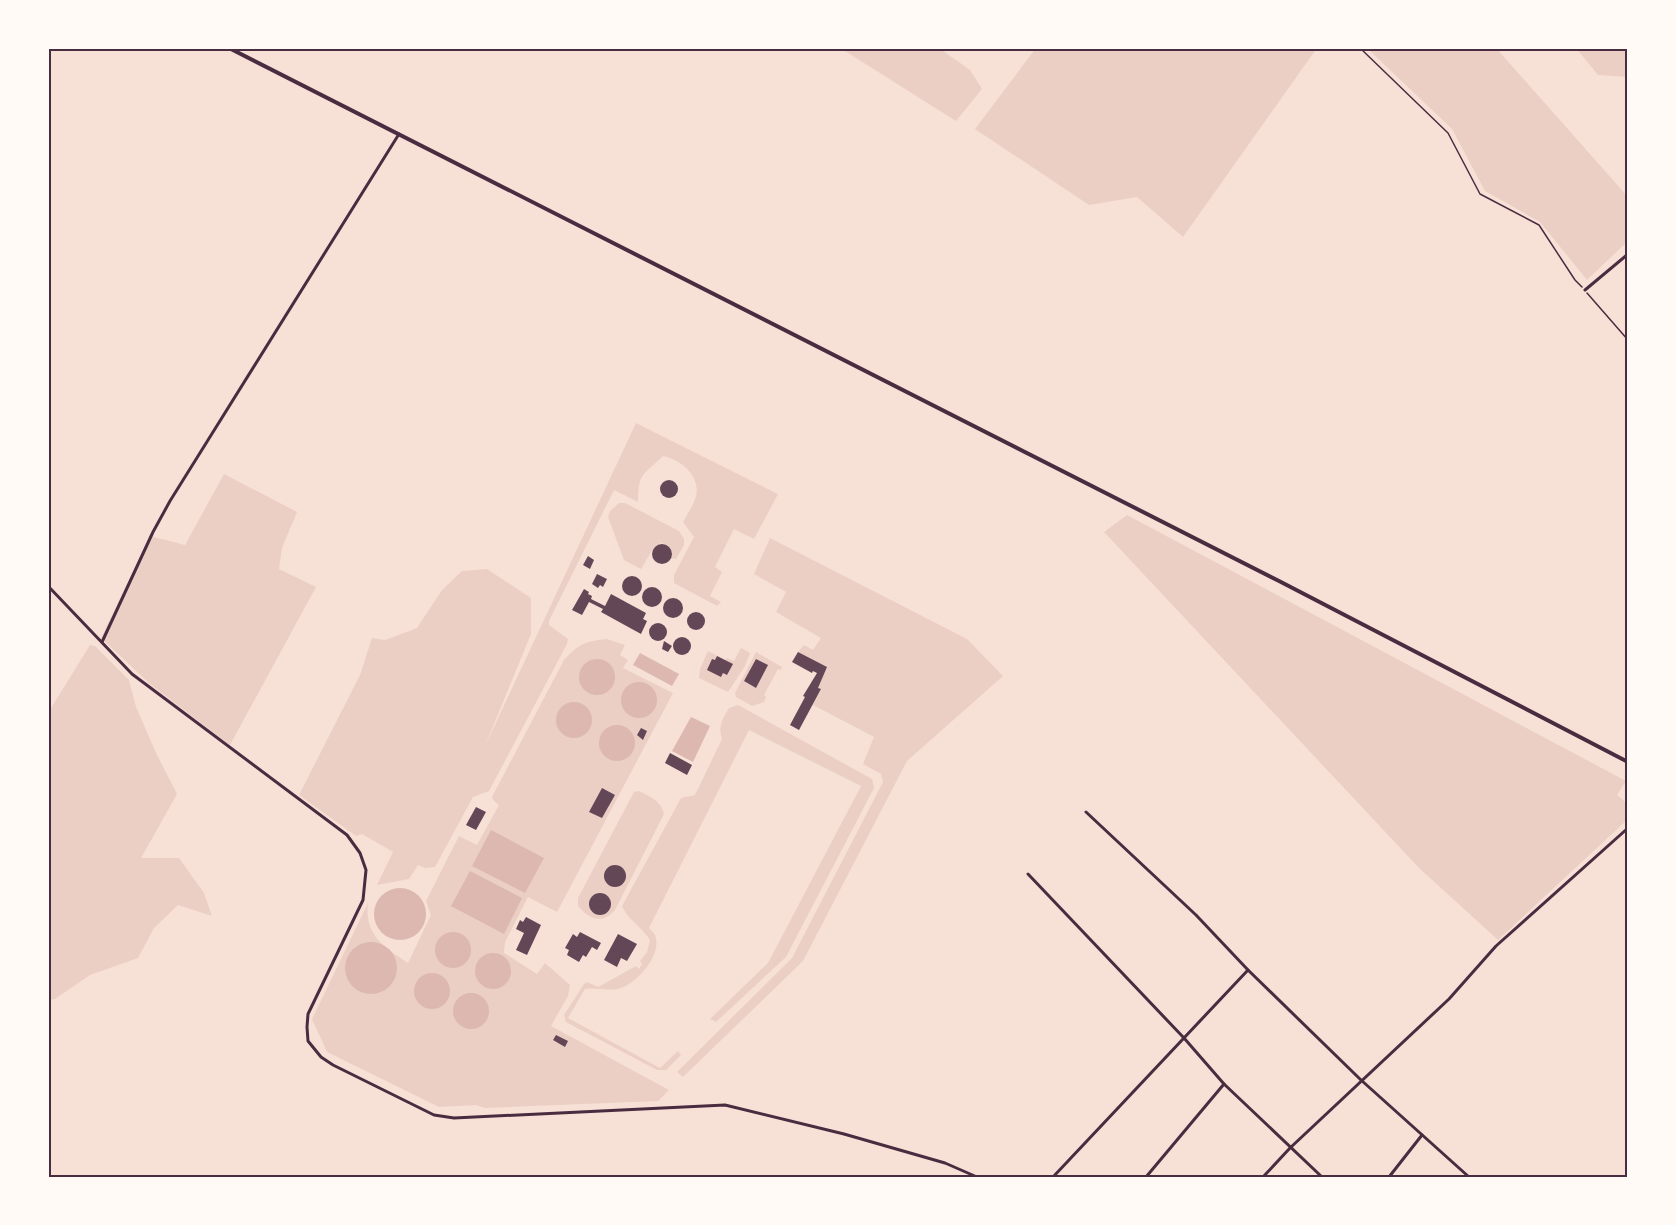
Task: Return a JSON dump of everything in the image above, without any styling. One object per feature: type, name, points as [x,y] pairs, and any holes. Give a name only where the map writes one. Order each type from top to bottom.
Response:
[{"type":"street","points":[[229,48],[1279,581],[1628,762]]},
{"type":"street","points":[[102,642],[153,532],[170,501],[399,134]]},
{"type":"street","points":[[1585,290],[1628,254]]},
{"type":"street","points":[[48,586],[132,675],[338,829],[353,842],[360,853],[366,870],[363,900],[309,1014],[308,1021],[308,1041],[321,1057],[333,1065],[434,1115],[454,1118],[725,1105],[856,1137],[945,1163],[977,1177]]},
{"type":"street","points":[[1086,812],[1196,915],[1248,970],[1361,1080],[1469,1177]]},
{"type":"street","points":[[1263,1177],[1361,1080],[1449,999],[1496,946],[1628,828]]},
{"type":"street","points":[[1028,874],[1184,1038],[1224,1084],[1322,1177]]},
{"type":"street","points":[[1053,1177],[1248,970]]},
{"type":"street","points":[[1146,1177],[1224,1084]]},
{"type":"street","points":[[1389,1177],[1422,1135]]},
{"type":"path","points":[[1360,48],[1448,133],[1480,194],[1539,225],[1575,280],[1628,340]]},
{"type":"shaded area","points":[[847,48],[939,48],[970,70],[982,89],[956,121],[845,51]]},
{"type":"shaded area","points":[[1036,48],[1317,48],[1183,237],[1137,197],[1089,205],[975,129]]},
{"type":"shaded area","points":[[1367,48],[1496,48],[1628,197],[1628,241],[1587,280],[1540,222],[1485,191],[1452,129]]},
{"type":"shaded area","points":[[1576,48],[1628,48],[1628,77],[1598,75]]},
{"type":"shaded area","points":[[636,423],[778,494],[754,539],[734,529],[715,567],[722,572],[710,596],[721,602],[717,606],[674,583],[674,575],[694,537],[683,522],[694,503],[697,489],[688,470],[676,461],[663,456],[643,475],[639,485],[638,502],[614,490],[549,621],[549,625],[568,639],[567,644],[489,791],[473,797],[435,867],[425,868],[418,865],[409,879],[377,885],[393,852],[362,834],[356,836],[299,795],[360,675],[372,638],[385,640],[417,628],[442,590],[462,571],[487,569],[531,598],[531,634],[485,746]]},
{"type":"shaded area","points":[[224,474],[297,512],[282,548],[279,569],[316,587],[230,745],[150,684],[101,638],[150,536],[185,545]]},
{"type":"shaded area","points":[[619,503],[625,503],[679,531],[684,539],[684,545],[676,559],[671,558],[672,553],[669,547],[661,543],[654,547],[641,569],[624,560],[608,517],[610,511]]},
{"type":"shaded area","points":[[1127,515],[1626,781],[1617,795],[1628,804],[1628,819],[1498,940],[1419,868],[1104,532]]},
{"type":"shaded area","points":[[770,538],[967,639],[1003,676],[907,761],[803,961],[683,1077],[677,1072],[792,958],[883,782],[881,774],[863,764],[874,737],[813,705],[821,690],[818,688],[826,667],[798,652],[804,645],[813,650],[821,638],[776,612],[786,592],[754,574]]},
{"type":"shaded area","points":[[607,639],[625,645],[620,655],[628,660],[623,668],[673,693],[557,912],[528,897],[505,942],[504,953],[537,974],[545,963],[570,985],[568,996],[551,1026],[669,1090],[658,1101],[485,1108],[476,1105],[439,1107],[327,1052],[312,1019],[368,903],[369,924],[373,932],[384,945],[408,963],[431,915],[426,901],[459,836],[477,845],[499,805],[492,797],[564,660],[583,644]]},
{"type":"shaded area","points":[[90,645],[95,646],[129,680],[136,707],[177,794],[141,858],[179,858],[204,893],[212,916],[178,905],[154,928],[138,958],[90,975],[55,999],[48,1000],[48,713]]},
{"type":"shaded area","points":[[741,648],[750,653],[745,666],[728,692],[699,678],[700,669],[708,651],[725,660],[727,658],[734,661]]},
{"type":"shaded area","points":[[756,652],[782,667],[781,670],[778,669],[764,695],[766,697],[764,702],[752,706],[736,697],[735,693]]},
{"type":"shaded area","points":[[640,653],[679,674],[672,686],[633,665]]},
{"type":"shaded area","points":[[597,659],[610,664],[615,677],[610,690],[597,695],[584,690],[579,677],[584,664]]},
{"type":"shaded area","points":[[639,682],[652,687],[657,700],[652,713],[639,718],[626,713],[621,700],[626,687]]},
{"type":"shaded area","points":[[574,702],[587,707],[592,720],[587,733],[574,738],[561,733],[556,720],[561,707]]},
{"type":"shaded area","points":[[738,705],[872,779],[874,788],[786,957],[716,1022],[710,1019],[768,963],[861,786],[749,730],[649,928],[655,935],[656,943],[652,960],[640,975],[625,986],[618,989],[585,989],[568,1018],[660,1068],[678,1051],[681,1055],[666,1070],[657,1070],[566,1022],[564,1015],[587,982],[598,987],[636,966],[639,969],[642,964],[640,961],[647,952],[650,940],[622,906],[681,798],[695,795],[722,739],[720,730],[723,720],[729,708]]},
{"type":"shaded area","points":[[691,717],[710,726],[693,762],[672,751]]},
{"type":"shaded area","points":[[617,725],[630,730],[635,743],[630,756],[617,761],[604,756],[599,743],[604,730]]},
{"type":"shaded area","points":[[639,791],[658,803],[664,814],[615,910],[605,918],[591,917],[578,906],[578,898],[634,792]]},
{"type":"shaded area","points":[[491,830],[544,858],[525,893],[472,866]]},
{"type":"shaded area","points":[[470,871],[522,898],[504,934],[451,906]]},
{"type":"shaded area","points":[[400,888],[410,890],[418,896],[424,904],[426,914],[424,924],[418,932],[410,938],[400,940],[390,938],[382,932],[376,924],[374,914],[376,904],[382,896],[390,890]]},
{"type":"shaded area","points":[[453,932],[466,937],[471,950],[466,963],[453,968],[440,963],[435,950],[440,937]]},
{"type":"shaded area","points":[[371,942],[381,944],[389,950],[395,958],[397,968],[395,978],[389,986],[381,992],[371,994],[361,992],[353,986],[347,978],[345,968],[347,958],[353,950],[361,944]]},
{"type":"shaded area","points":[[493,953],[506,958],[511,971],[506,984],[493,989],[480,984],[475,971],[480,958]]},
{"type":"shaded area","points":[[432,973],[445,978],[450,991],[445,1004],[432,1009],[419,1004],[414,991],[419,978]]},
{"type":"shaded area","points":[[471,993],[484,998],[489,1011],[484,1024],[471,1029],[458,1024],[453,1011],[458,998]]},
{"type":"building","points":[[669,480],[675,483],[678,489],[675,495],[669,498],[663,495],[660,489],[663,483]]},
{"type":"building","points":[[658,544],[666,544],[672,550],[672,558],[666,564],[658,564],[652,558],[652,550]]},
{"type":"building","points":[[588,556],[594,560],[590,569],[583,565]]},
{"type":"building","points":[[597,574],[607,579],[603,587],[600,585],[598,588],[592,584]]},
{"type":"building","points":[[628,576],[636,576],[642,582],[642,590],[636,596],[628,596],[622,590],[622,582]]},
{"type":"building","points":[[648,587],[656,587],[662,593],[662,601],[656,607],[648,607],[642,601],[642,593]]},
{"type":"building","points":[[584,589],[592,596],[591,599],[605,606],[611,594],[646,613],[643,619],[647,621],[641,634],[601,612],[603,609],[589,602],[582,615],[572,610]]},
{"type":"building","points":[[669,598],[677,598],[683,604],[683,612],[677,618],[669,618],[663,612],[663,604]]},
{"type":"building","points":[[696,612],[702,615],[705,621],[702,627],[696,630],[690,627],[687,621],[690,615]]},
{"type":"building","points":[[658,623],[664,626],[667,632],[664,638],[658,641],[652,638],[649,632],[652,626]]},
{"type":"building","points":[[682,637],[688,640],[691,646],[688,652],[682,655],[676,652],[673,646],[676,640]]},
{"type":"building","points":[[664,641],[672,646],[668,652],[662,649]]},
{"type":"building","points":[[798,652],[827,667],[818,688],[821,689],[799,730],[790,725],[805,697],[803,696],[817,673],[813,671],[812,673],[792,662]]},
{"type":"building","points":[[717,656],[733,664],[727,675],[723,673],[721,677],[707,670],[712,659],[715,660]]},
{"type":"building","points":[[756,659],[768,665],[756,688],[744,681]]},
{"type":"building","points":[[641,728],[647,731],[643,740],[637,735]]},
{"type":"building","points":[[670,753],[692,765],[687,775],[665,763]]},
{"type":"building","points":[[602,788],[615,795],[602,818],[589,812]]},
{"type":"building","points":[[476,807],[486,812],[476,830],[466,825]]},
{"type":"building","points":[[615,865],[625,872],[626,876],[619,886],[615,887],[605,880],[604,876],[611,866]]},
{"type":"building","points":[[600,893],[610,900],[611,904],[604,914],[600,915],[590,908],[589,904],[596,894]]},
{"type":"building","points":[[526,917],[541,925],[527,955],[516,950],[524,933],[516,929],[520,920],[523,922]]},
{"type":"building","points":[[580,932],[601,943],[597,950],[592,947],[586,957],[583,955],[579,962],[567,955],[569,950],[565,948],[573,934],[577,937]]},
{"type":"building","points":[[618,934],[637,944],[627,961],[621,958],[617,967],[604,960]]},
{"type":"building","points":[[556,1035],[568,1041],[565,1047],[553,1040]]}]
